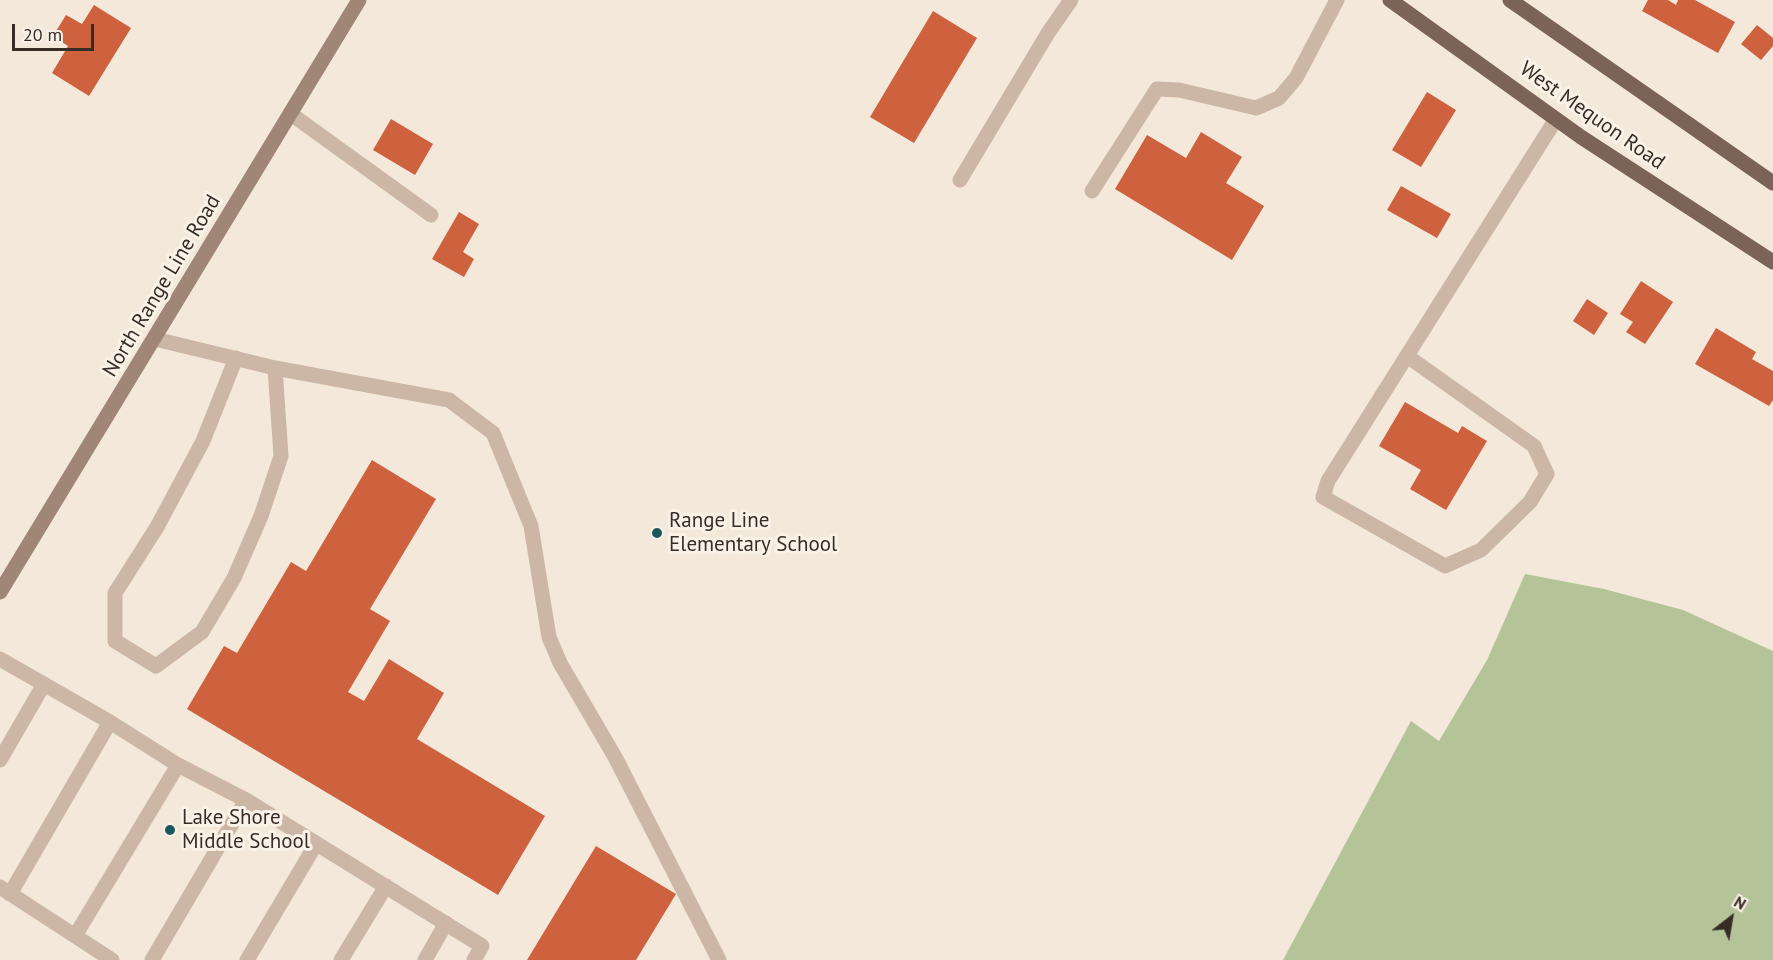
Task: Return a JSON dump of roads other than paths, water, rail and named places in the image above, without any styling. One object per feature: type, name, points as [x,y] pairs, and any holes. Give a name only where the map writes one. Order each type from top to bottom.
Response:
[{"type":"main road","name":"West Mequon Road","points":[[1390,0],[1556,119],[1773,262]]},
{"type":"main road","points":[[1510,0],[1773,183]]},
{"type":"street","name":"North Range Line Road","points":[[0,592],[359,0]]},
{"type":"lane","points":[[960,180],[1048,33],[1071,0]]},
{"type":"lane","points":[[1092,191],[1156,89],[1179,90],[1256,108],[1279,98],[1296,78],[1337,0]]},
{"type":"lane","points":[[291,114],[431,215]]},
{"type":"lane","points":[[1407,356],[1534,446],[1547,474],[1530,502],[1481,549],[1445,566],[1323,497],[1328,481],[1556,119]]},
{"type":"lane","points":[[155,339],[275,368],[449,400],[493,433],[531,526],[549,638],[560,663],[615,757],[719,960]]},
{"type":"lane","points":[[236,358],[203,441],[156,527],[115,593],[115,641],[156,666],[202,632],[234,578],[261,516],[281,456],[275,368]]},
{"type":"lane","points":[[0,658],[111,722],[178,765],[246,800],[446,923],[482,946],[474,960]]},
{"type":"lane","points":[[0,759],[44,684]]},
{"type":"lane","points":[[111,722],[5,891],[112,960]]},
{"type":"lane","points":[[75,936],[178,765]]},
{"type":"lane","points":[[152,960],[246,800]]},
{"type":"lane","points":[[247,960],[316,844]]},
{"type":"lane","points":[[341,960],[386,886]]},
{"type":"lane","points":[[425,960],[446,923]]},
{"type":"place","name":"Range Line Elementary School","points":[[657,533]]},
{"type":"place","name":"Lake Shore Middle School","points":[[170,830]]}]
